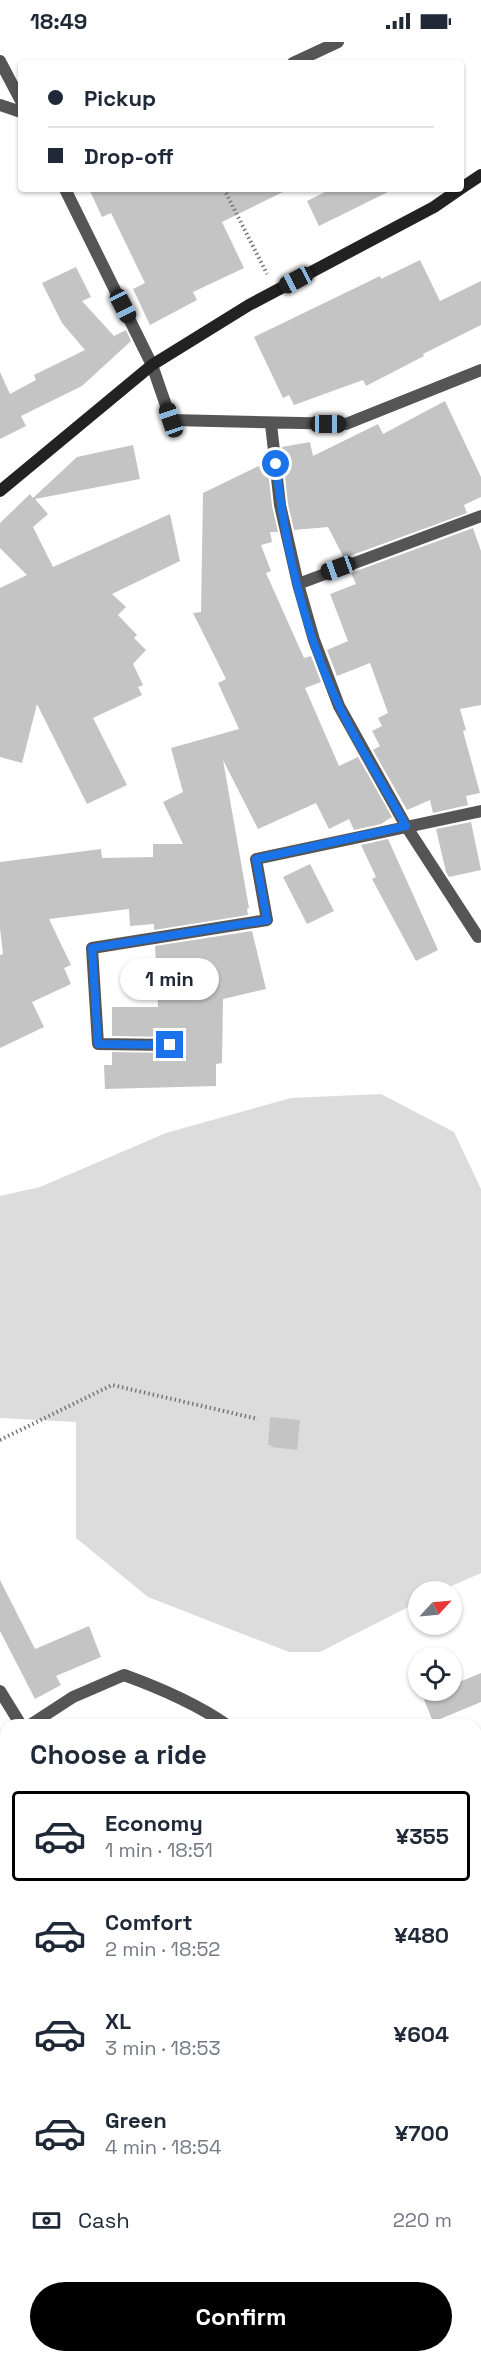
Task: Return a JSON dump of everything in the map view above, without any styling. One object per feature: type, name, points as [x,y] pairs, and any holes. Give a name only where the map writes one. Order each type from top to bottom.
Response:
[{"type":"street","points":[[299,60],[338,42]]},
{"type":"street","points":[[0,61],[18,95]]},
{"type":"street","points":[[0,105],[18,111]]},
{"type":"street","points":[[464,186],[481,175]]},
{"type":"street","points":[[66,192],[152,365],[171,420],[346,424],[481,370]]},
{"type":"street","points":[[0,491],[152,365],[276,291],[434,207],[456,192]]},
{"type":"street","points":[[272,424],[280,505],[298,584],[314,640],[339,706],[406,826],[478,937]]},
{"type":"street","points":[[298,584],[481,516]]},
{"type":"street","points":[[170,1045],[98,1044],[92,948],[267,920],[256,859],[481,811]]},
{"type":"street","points":[[39,1719],[73,1697],[124,1675],[160,1688],[218,1719]]},
{"type":"street","points":[[0,1691],[17,1719]]},
{"type":"path","points":[[226,192],[276,291]]},
{"type":"path","points":[[0,1440],[112,1385],[258,1419]]},
{"type":"shaded area","points":[[381,1094],[454,1132],[481,1189],[481,1573],[462,1581],[408,1581],[408,1607],[320,1652],[289,1652],[148,1597],[76,1538],[76,1422],[0,1418],[0,1196],[40,1187],[166,1133],[291,1098]]},
{"type":"building","points":[[90,192],[283,192],[222,222],[244,268],[193,292],[197,300],[150,325],[133,289],[145,283],[111,213],[102,217]]},
{"type":"building","points":[[325,192],[388,192],[319,226],[307,201]]},
{"type":"building","points":[[420,260],[440,301],[481,281],[481,325],[366,386],[363,380],[294,405],[289,395],[283,398],[254,337],[380,276],[381,279]]},
{"type":"building","points":[[76,267],[91,297],[82,301],[114,336],[126,330],[131,341],[82,386],[21,416],[26,426],[0,439],[0,372],[10,394],[36,380],[34,375],[85,350],[62,323],[42,283]]},
{"type":"building","points":[[445,401],[481,477],[481,497],[464,505],[467,513],[344,558],[328,527],[294,530],[288,504],[282,447],[310,442],[313,456],[378,424],[383,434]]},
{"type":"building","points":[[133,445],[140,479],[35,499],[48,514],[33,527],[53,567],[170,514],[180,561],[112,594],[126,607],[118,615],[137,635],[134,638],[146,650],[133,664],[143,685],[138,687],[142,695],[93,718],[127,785],[87,804],[37,704],[22,763],[0,757],[0,588],[27,575],[0,548],[0,523],[30,494],[33,498],[77,457]]},
{"type":"building","points":[[267,462],[272,506],[278,532],[270,532],[272,542],[261,545],[271,571],[266,573],[304,658],[311,656],[321,682],[305,688],[339,766],[358,757],[392,817],[381,824],[354,830],[349,819],[329,829],[316,803],[258,829],[223,760],[249,908],[247,909],[248,915],[154,930],[154,924],[130,926],[129,909],[49,919],[71,965],[64,968],[71,984],[32,1002],[44,1027],[0,1048],[0,955],[3,954],[0,928],[0,862],[101,849],[102,858],[153,857],[153,844],[183,844],[163,802],[183,792],[171,748],[239,729],[218,683],[226,679],[193,613],[201,612],[203,493]]},
{"type":"building","points":[[473,528],[481,551],[481,705],[460,709],[466,730],[463,731],[480,793],[466,796],[468,805],[433,813],[430,800],[407,810],[373,750],[380,746],[372,731],[382,726],[378,718],[388,713],[370,663],[337,676],[327,650],[348,641],[330,594],[356,584],[351,573]]},
{"type":"building","points":[[471,822],[481,870],[449,877],[436,829]]},
{"type":"building","points":[[388,839],[438,950],[416,961],[372,879],[376,877],[361,845]]},
{"type":"building","points":[[310,864],[334,911],[307,924],[283,877]]},
{"type":"building","points":[[252,931],[266,989],[223,999],[222,1063],[216,1064],[216,1086],[105,1089],[104,1065],[112,1065],[112,1052],[170,1053],[177,1049],[177,1042],[171,1037],[112,1036],[112,1007],[158,1007],[155,946]]},
{"type":"building","points":[[270,1417],[300,1420],[297,1450],[268,1445]]},
{"type":"building","points":[[0,1580],[35,1649],[89,1626],[101,1657],[56,1676],[61,1685],[35,1699],[0,1631]]},
{"type":"building","points":[[481,1673],[481,1702],[440,1719],[432,1719],[425,1701],[462,1701],[462,1681]]},
{"type":"route","points":[[170,1045],[98,1044],[92,948],[267,920],[256,859],[406,826],[339,706],[314,640],[298,584],[280,505],[276,464]]}]
